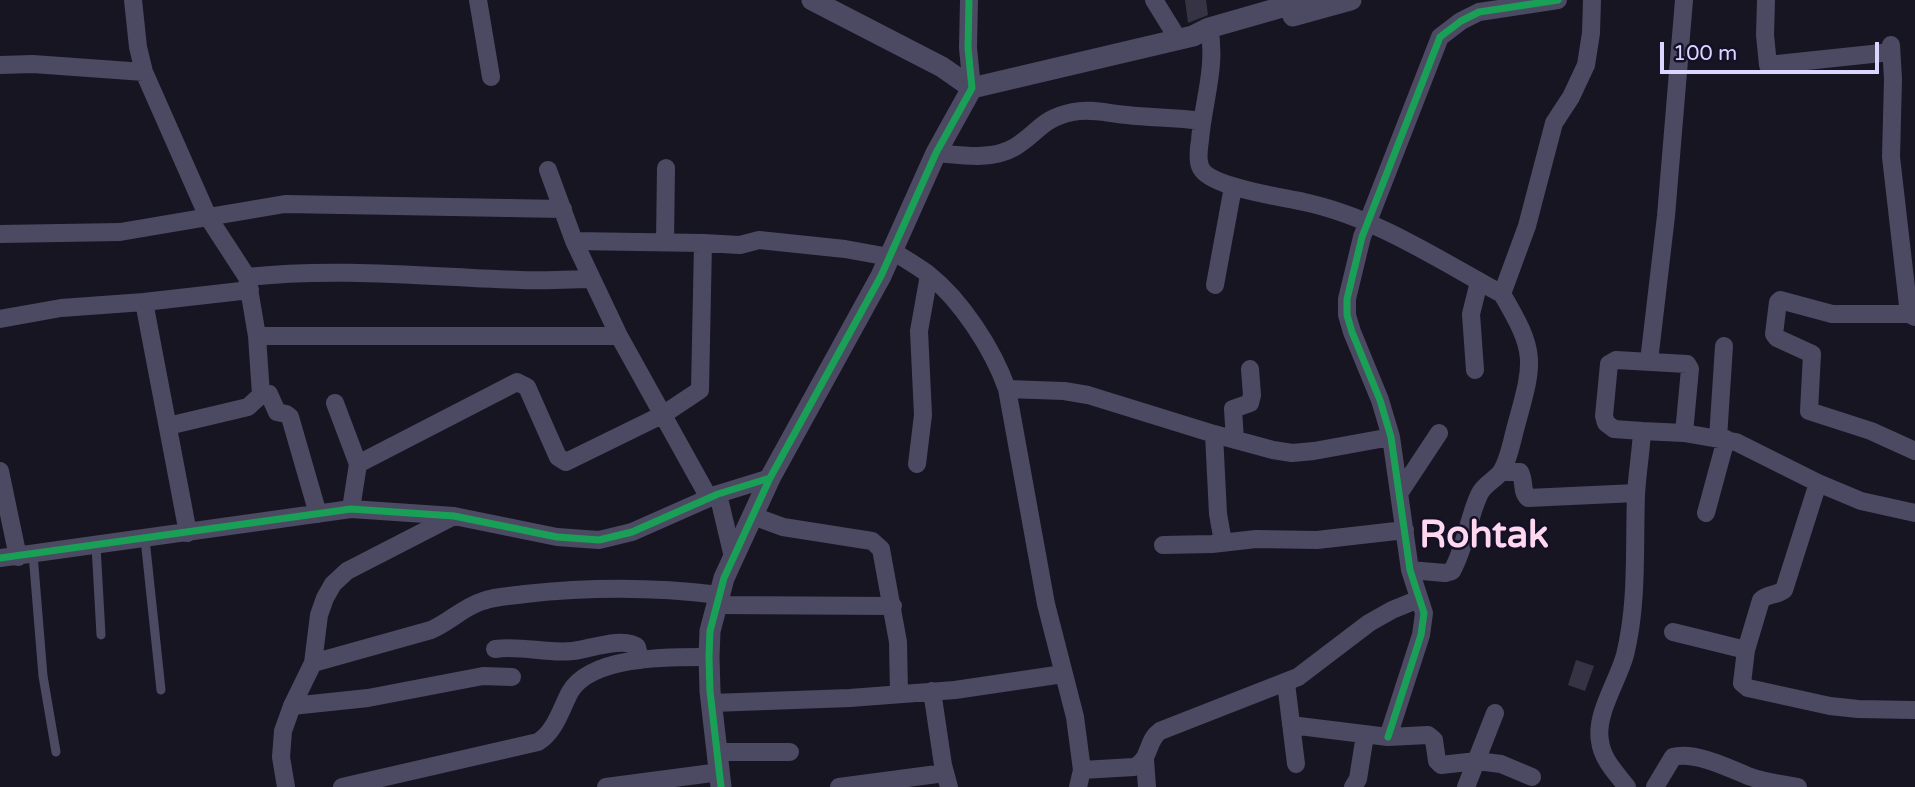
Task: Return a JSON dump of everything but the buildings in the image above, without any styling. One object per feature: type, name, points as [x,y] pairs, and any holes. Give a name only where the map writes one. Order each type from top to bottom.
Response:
[{"type":"street","points":[[132,0],[144,72],[208,217],[248,284],[257,336],[261,395]]},
{"type":"street","points":[[478,0],[491,77]]},
{"type":"street","points":[[812,0],[842,7],[972,88],[1351,0]]},
{"type":"street","points":[[719,771],[709,657],[710,631],[718,600],[733,557],[770,478],[881,276],[936,153],[972,88],[968,48],[969,0]]},
{"type":"street","points":[[1153,0],[1198,35],[1209,84],[1201,121],[1199,165],[1203,173],[1233,187],[1311,203],[1367,222],[1502,294],[1523,329],[1530,349],[1530,369],[1501,472],[1484,485],[1478,497],[1452,571],[1444,573],[1410,570]]},
{"type":"street","points":[[1198,35],[1307,0]]},
{"type":"street","points":[[1388,737],[1421,635],[1424,613],[1410,570],[1391,437],[1380,400],[1352,332],[1347,315],[1348,299],[1367,222],[1440,37],[1461,21],[1479,12],[1558,0]]},
{"type":"street","points":[[1502,294],[1527,226],[1554,123],[1571,97],[1586,65],[1592,0]]},
{"type":"street","points":[[1649,361],[1666,216],[1684,0]]},
{"type":"street","points":[[1766,0],[1768,65],[1891,49],[1891,157],[1912,316],[1832,314],[1780,300],[1774,334],[1777,338],[1812,354],[1809,411],[1871,431],[1915,451]]},
{"type":"street","points":[[1,64],[144,72]]},
{"type":"street","points":[[936,153],[971,156],[1006,152],[1048,120],[1074,111],[1093,110],[1125,116],[1158,116],[1201,121]]},
{"type":"street","points":[[665,242],[666,168]]},
{"type":"street","points":[[548,170],[591,279],[619,336],[714,496],[733,557]]},
{"type":"street","points":[[1214,285],[1233,187]]},
{"type":"street","points":[[0,234],[120,232],[285,204],[563,209]]},
{"type":"street","points":[[575,241],[740,245],[759,240],[890,253],[929,275],[950,296],[978,333],[998,364],[1007,389],[1046,604],[1075,717],[1080,778],[1134,767],[1144,760]]},
{"type":"street","points":[[358,464],[517,382],[527,387],[558,457],[566,462],[664,414],[700,390],[704,243]]},
{"type":"street","points":[[0,319],[61,308],[144,302],[248,284],[285,273],[409,274],[523,281],[591,279]]},
{"type":"street","points":[[917,464],[923,415],[919,331],[929,275]]},
{"type":"street","points":[[1475,370],[1471,314],[1479,282]]},
{"type":"street","points":[[144,302],[188,533]]},
{"type":"street","points":[[257,336],[619,336]]},
{"type":"street","points":[[1706,513],[1722,438],[1724,345]]},
{"type":"street","points":[[1684,433],[1689,366],[1616,360],[1609,364],[1604,416],[1606,423],[1614,429],[1722,438],[1861,500],[1915,513]]},
{"type":"street","points":[[1235,440],[1233,409],[1250,403],[1250,369]]},
{"type":"street","points":[[1007,389],[1064,391],[1088,395],[1235,440],[1292,453],[1314,452],[1391,437]]},
{"type":"street","points":[[168,426],[248,407],[261,395],[270,394],[277,412],[290,418],[318,514]]},
{"type":"street","points":[[334,403],[358,464],[351,509]]},
{"type":"street","points":[[1626,787],[1604,754],[1599,733],[1601,716],[1624,656],[1633,615],[1636,493],[1642,431]]},
{"type":"street","points":[[1399,492],[1439,433]]},
{"type":"street","points":[[1214,434],[1218,514],[1223,542]]},
{"type":"street","points":[[0,471],[17,556],[351,509],[454,516],[556,537],[599,540],[632,532],[714,496],[770,478]]},
{"type":"street","points":[[1501,472],[1520,472],[1524,493],[1528,498],[1636,493]]},
{"type":"street","points":[[1818,483],[1784,590],[1761,600],[1746,650],[1742,683],[1748,688],[1830,706],[1915,709]]},
{"type":"street","points":[[286,787],[281,745],[292,706],[313,663],[319,615],[333,584],[347,571],[454,516]]},
{"type":"street","points":[[753,516],[783,527],[877,544],[881,549],[893,606],[900,657],[900,694]]},
{"type":"street","points":[[1163,545],[1256,539],[1317,540],[1405,530]]},
{"type":"street","points":[[313,663],[432,630],[486,599],[558,591],[676,589],[718,600],[893,606]]},
{"type":"street","points":[[1147,787],[1144,760],[1151,741],[1160,731],[1298,677],[1368,623],[1419,599]]},
{"type":"street","points":[[1673,632],[1746,650]]},
{"type":"street","points":[[495,649],[512,647],[561,652],[626,642],[637,647],[640,660]]},
{"type":"street","points":[[342,787],[538,742],[551,730],[572,688],[584,678],[603,669],[640,660],[709,657]]},
{"type":"street","points":[[712,704],[900,694],[1063,674]]},
{"type":"street","points":[[292,706],[368,698],[491,675],[512,677]]},
{"type":"street","points":[[1286,683],[1296,764]]},
{"type":"street","points":[[839,787],[947,780],[932,691]]},
{"type":"street","points":[[1466,787],[1495,713]]},
{"type":"street","points":[[1291,725],[1326,728],[1365,736],[1432,737],[1437,761],[1441,765],[1476,761],[1501,764],[1532,777]]},
{"type":"street","points":[[1353,787],[1358,779],[1365,736]]},
{"type":"street","points":[[606,787],[719,771],[790,752]]},
{"type":"street","points":[[1655,787],[1673,757],[1681,755],[1728,766],[1750,777],[1798,787]]},
{"type":"lane","points":[[145,539],[161,690]]},
{"type":"lane","points":[[96,545],[101,635]]},
{"type":"lane","points":[[17,556],[56,752]]},
{"type":"cycle path","points":[[721,787],[710,691],[709,657],[710,631],[724,578],[770,478],[881,276],[936,153],[972,88],[968,48],[969,0]]},
{"type":"cycle path","points":[[1388,737],[1421,635],[1424,613],[1410,570],[1391,437],[1380,400],[1352,332],[1347,315],[1347,299],[1362,237],[1440,37],[1461,21],[1479,12],[1558,0]]},
{"type":"cycle path","points":[[0,558],[351,509],[454,516],[557,537],[599,540],[632,532],[718,494],[770,478]]},
{"type":"district","name":"Rohtak","points":[[1484,537]]}]
